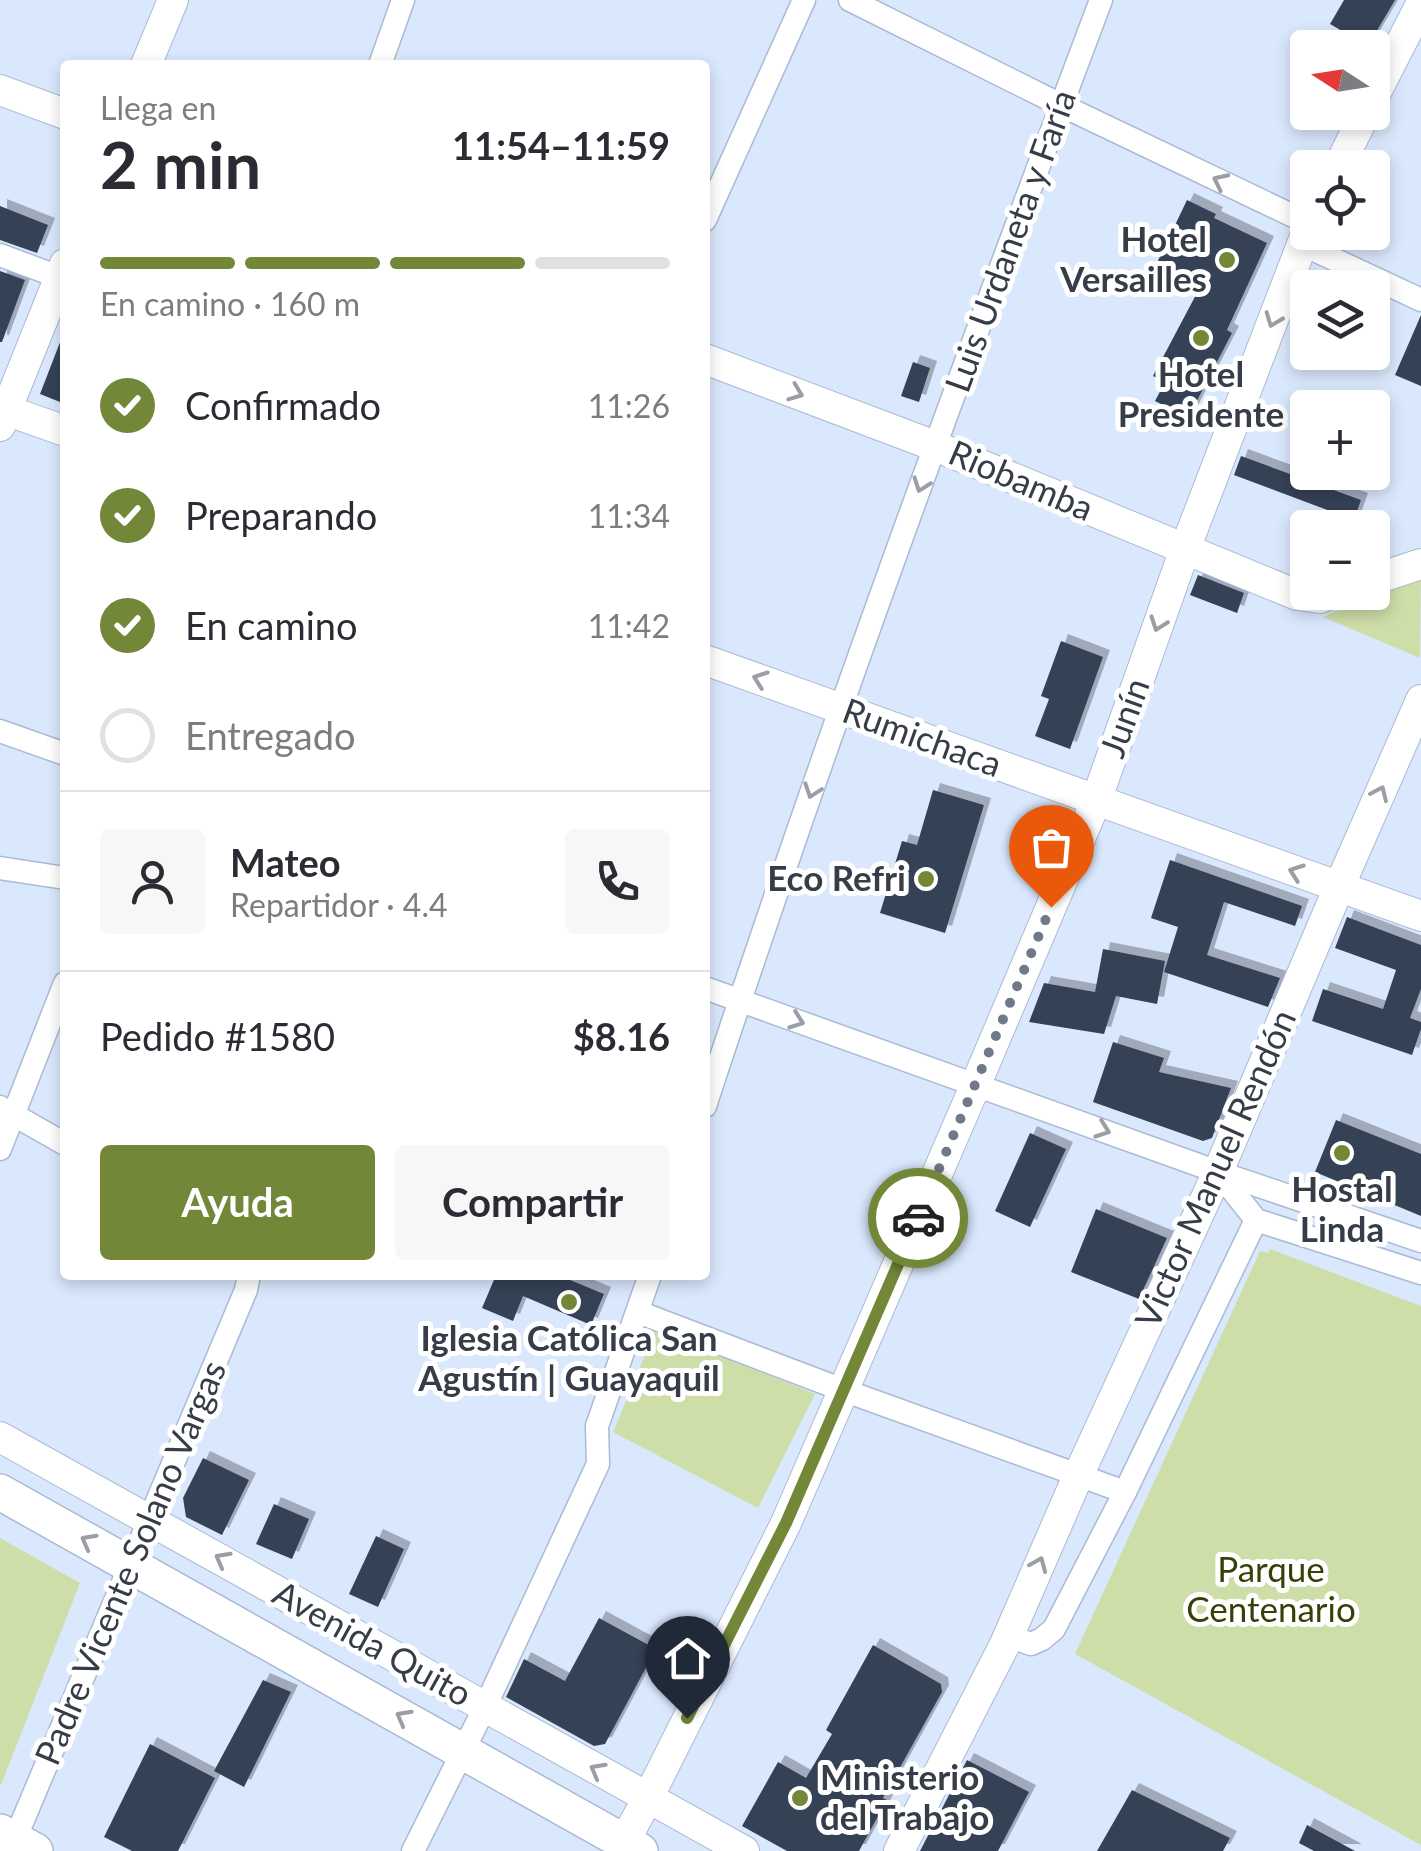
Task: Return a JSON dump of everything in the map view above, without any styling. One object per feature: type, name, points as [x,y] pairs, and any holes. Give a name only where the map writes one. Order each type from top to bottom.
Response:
[{"type":"main road","name":"Avenida Quito","points":[[0,1492],[463,1750],[628,1848]]},
{"type":"street","points":[[148,60],[173,0]]},
{"type":"street","points":[[382,60],[402,0]]},
{"type":"street","points":[[710,209],[804,0]]},
{"type":"street","points":[[850,0],[1290,219]]},
{"type":"street","name":"Luis Urdaneta y Faría","points":[[710,1091],[841,708],[1101,0]]},
{"type":"street","points":[[1390,65],[1421,4]]},
{"type":"street","points":[[0,90],[60,112]]},
{"type":"street","name":"Junín","points":[[628,1848],[648,1798],[770,1555],[1096,801],[1185,549],[1300,250]]},
{"type":"street","points":[[1314,250],[1421,300]]},
{"type":"street","points":[[0,255],[60,270]]},
{"type":"street","points":[[60,276],[2,414],[60,430]]},
{"type":"street","name":"Riobamba","points":[[710,360],[935,446],[1290,592]]},
{"type":"street","points":[[1390,574],[1421,564]]},
{"type":"street","name":"Rumichaca","points":[[710,662],[1421,916]]},
{"type":"street","name":"Victor Manuel Rendón","points":[[899,1851],[1008,1636],[1218,1172],[1421,700]]},
{"type":"street","points":[[0,731],[60,752]]},
{"type":"street","points":[[0,868],[60,877]]},
{"type":"street","points":[[710,992],[1421,1241]]},
{"type":"street","points":[[0,1150],[7,1111],[60,994]]},
{"type":"street","points":[[7,1111],[60,1141]]},
{"type":"street","points":[[1218,1172],[1256,1220],[1421,1273]]},
{"type":"street","name":"Victor Manuel Rendón","points":[[1008,1636],[1031,1644],[1054,1628],[1125,1492],[1256,1220]]},
{"type":"street","name":"Padre Vicente Solano Vargas","points":[[15,1844],[248,1280]]},
{"type":"street","points":[[413,1851],[598,1464],[597,1426],[648,1280]]},
{"type":"street","points":[[638,1312],[1125,1492]]},
{"type":"street","name":"Avenida Quito","points":[[0,1437],[744,1851]]},
{"type":"green space","points":[[1421,575],[1420,658],[1323,617],[1339,610],[1390,610],[1390,588]]},
{"type":"green space","name":"Parque Centenario","points":[[1270,1249],[1421,1306],[1421,1845],[1075,1654],[1260,1251],[1268,1253]]},
{"type":"green space","points":[[656,1329],[815,1394],[758,1508],[613,1432]]},
{"type":"green space","points":[[0,1538],[80,1583],[1,1785],[0,1784]]},
{"type":"building","points":[[1344,0],[1395,0],[1377,30],[1340,30],[1330,24]]},
{"type":"building","points":[[1187,200],[1216,214],[1214,218],[1267,243],[1227,330],[1232,333],[1188,418],[1155,401],[1165,382],[1153,376],[1198,291],[1154,269]]},
{"type":"building","points":[[0,206],[48,225],[37,253],[0,240]]},
{"type":"building","points":[[0,271],[25,280],[2,342],[0,342]]},
{"type":"building","points":[[1421,315],[1421,386],[1395,375]]},
{"type":"building","points":[[60,342],[60,402],[40,394]]},
{"type":"building","points":[[913,362],[930,368],[919,402],[901,396]]},
{"type":"building","points":[[1241,456],[1290,474],[1290,490],[1334,490],[1361,500],[1358,510],[1327,510],[1234,475]]},
{"type":"building","points":[[1198,575],[1244,593],[1237,613],[1190,595]]},
{"type":"building","points":[[1061,641],[1103,657],[1070,749],[1035,736],[1049,699],[1041,696]]},
{"type":"building","name":"Eco Refri","points":[[933,790],[984,805],[945,933],[880,913],[902,841],[917,845]]},
{"type":"building","points":[[1170,860],[1302,906],[1295,926],[1224,902],[1207,955],[1280,978],[1268,1007],[1164,972],[1178,927],[1151,918]]},
{"type":"building","points":[[1347,917],[1421,945],[1421,989],[1410,1018],[1421,1022],[1421,1029],[1412,1055],[1312,1021],[1323,989],[1383,1009],[1396,970],[1335,948]]},
{"type":"building","points":[[1103,949],[1165,961],[1157,1004],[1116,996],[1104,1034],[1029,1022],[1044,983],[1095,992]]},
{"type":"building","points":[[1113,1042],[1164,1058],[1159,1072],[1231,1088],[1212,1138],[1203,1141],[1093,1102]]},
{"type":"building","points":[[1336,1120],[1421,1154],[1421,1216],[1315,1172]]},
{"type":"building","points":[[1030,1133],[1066,1149],[1030,1227],[995,1211]]},
{"type":"building","points":[[1096,1209],[1167,1238],[1139,1299],[1071,1272]]},
{"type":"building","name":"Iglesia Católica San Agustín | Guayaquil","points":[[494,1280],[570,1280],[604,1294],[591,1325],[523,1296],[513,1321],[482,1308]]},
{"type":"building","points":[[203,1458],[249,1480],[222,1535],[186,1517],[183,1498]]},
{"type":"building","points":[[274,1504],[309,1519],[292,1559],[256,1544]]},
{"type":"building","points":[[376,1536],[404,1549],[378,1607],[349,1594]]},
{"type":"building","points":[[599,1618],[656,1649],[605,1744],[594,1746],[506,1697],[524,1659],[565,1681]]},
{"type":"building","points":[[873,1645],[941,1684],[942,1692],[883,1798],[887,1800],[859,1851],[787,1851],[742,1826],[778,1762],[806,1778],[832,1734],[826,1730]]},
{"type":"building","points":[[263,1680],[291,1692],[244,1787],[214,1771]]},
{"type":"building","points":[[150,1744],[215,1778],[178,1851],[132,1851],[104,1837]]},
{"type":"building","points":[[967,1760],[1029,1792],[998,1851],[920,1851]]},
{"type":"building","points":[[1132,1790],[1230,1838],[1223,1851],[1097,1851]]},
{"type":"building","points":[[1307,1825],[1355,1851],[1314,1851],[1299,1843]]},
{"type":"way so far","points":[[918,1218],[1051,907]]},
{"type":"place","name":"Hotel Versailles","points":[[1227,260]]},
{"type":"place","name":"Hotel Presidente","points":[[1201,338]]},
{"type":"place","name":"Eco Refri","points":[[926,879]]},
{"type":"place","name":"Hostal Linda","points":[[1342,1153]]},
{"type":"place","name":"Iglesia Católica San Agustín | Guayaquil","points":[[569,1302]]},
{"type":"place","name":"Ministerio del Trabajo","points":[[800,1798]]},
{"type":"route","points":[[687,1718],[786,1523],[918,1218]]}]
